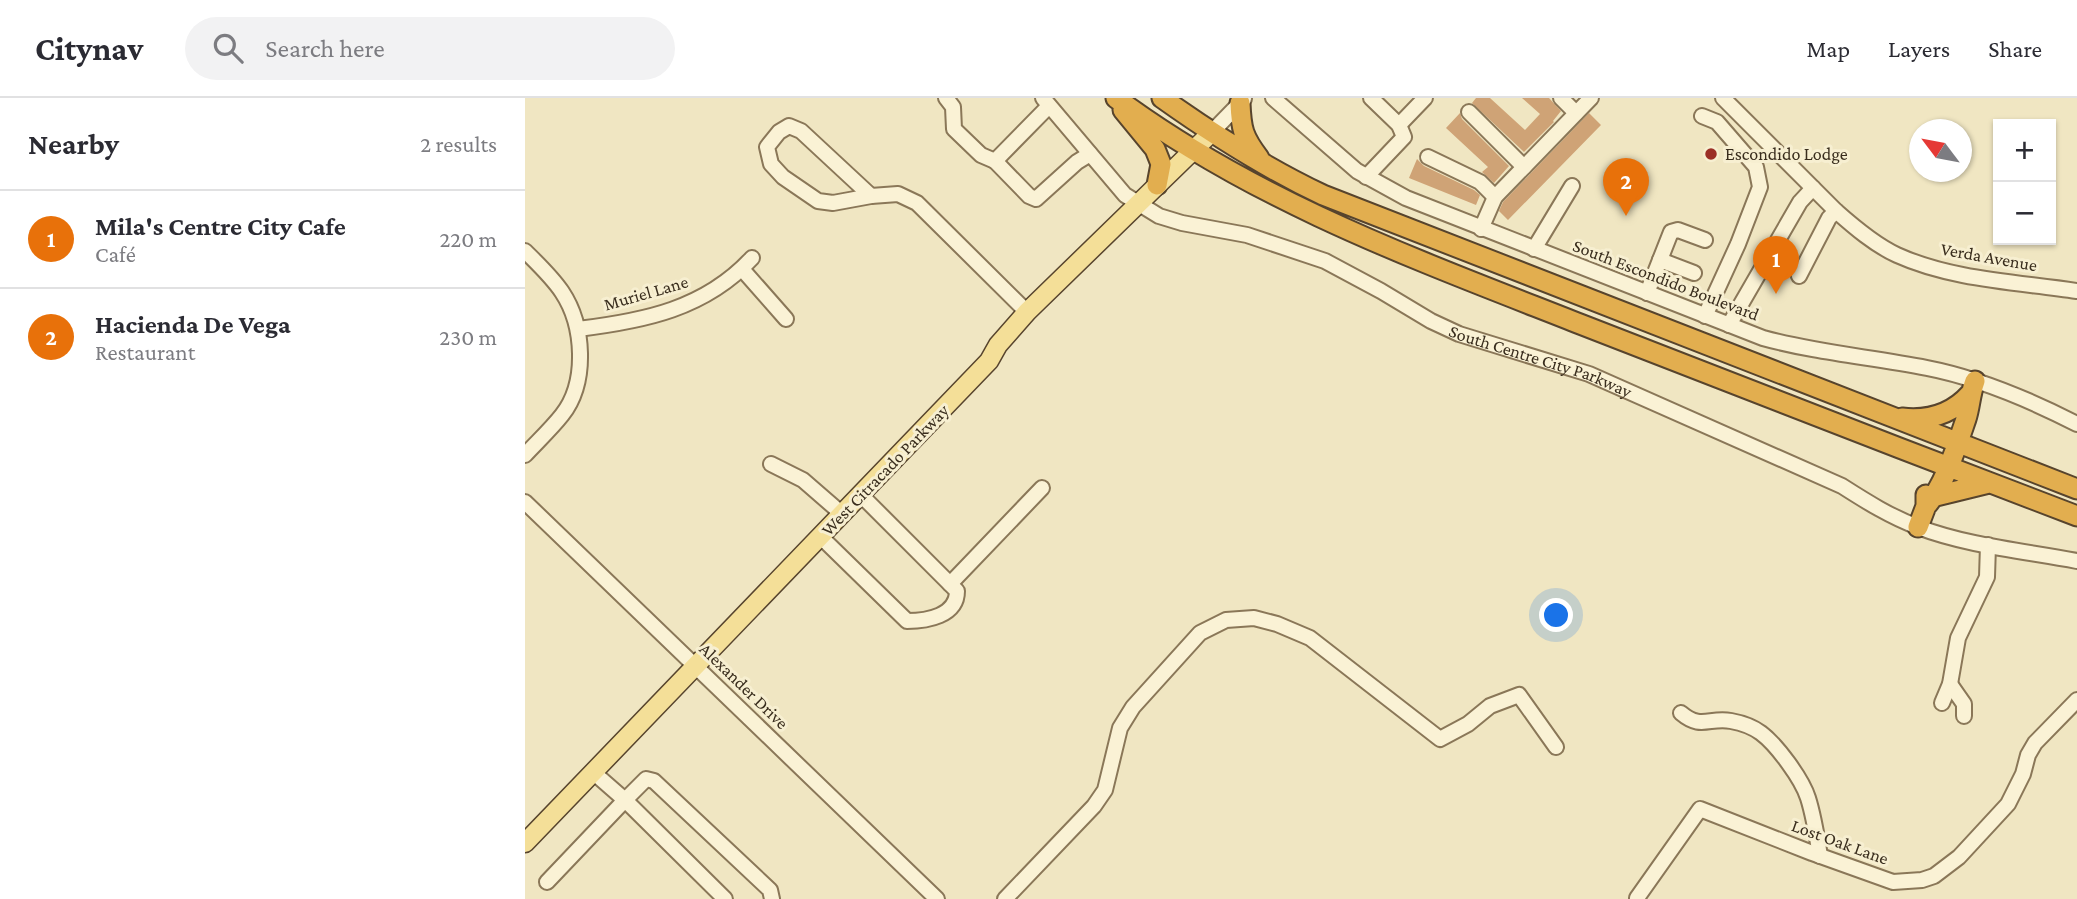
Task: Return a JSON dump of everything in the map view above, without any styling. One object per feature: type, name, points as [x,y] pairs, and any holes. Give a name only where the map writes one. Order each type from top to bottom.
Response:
[{"type":"highway","points":[[1115,98],[1194,150],[1257,186],[1375,243],[2077,516]]},
{"type":"highway","points":[[1115,98],[1156,149],[1161,164],[1157,185]]},
{"type":"highway","points":[[1162,98],[1266,167],[1323,195],[2077,489]]},
{"type":"highway","points":[[1243,101],[1241,126],[1245,140],[1266,167]]},
{"type":"highway","points":[[1889,416],[1911,419],[1936,417],[1959,406],[1973,387]]},
{"type":"highway","points":[[1931,501],[1926,490],[1942,465],[1951,441],[1967,417],[1973,387]]},
{"type":"highway","points":[[1918,527],[1931,501],[1989,483]]},
{"type":"main road","name":"West Citracado Parkway","points":[[525,844],[989,361],[998,345],[1027,312],[1211,133]]},
{"type":"street","points":[[946,98],[953,107],[954,129],[981,155],[995,161],[1029,196],[1037,199],[1077,162],[1090,154]]},
{"type":"street","name":"South Escondido Boulevard","points":[[1273,98],[1366,177],[1417,203],[1481,229],[1763,338],[1803,349],[1926,368],[1973,387],[2029,400],[2077,424]]},
{"type":"street","points":[[1366,177],[1404,137],[1399,125],[1371,98]]},
{"type":"street","points":[[1399,125],[1425,98]]},
{"type":"street","points":[[1561,98],[1576,113]]},
{"type":"street","points":[[1481,229],[1495,197],[1591,98]]},
{"type":"street","name":"Verda Avenue","points":[[1723,98],[1836,211],[1855,228],[1896,255],[1945,272],[2077,290]]},
{"type":"street","name":"West Citracado Parkway","points":[[1211,133],[1243,101]]},
{"type":"street","points":[[995,161],[1046,102]]},
{"type":"street","name":"South Centre City Parkway","points":[[1046,102],[1125,195],[1159,216],[1182,223],[1247,234],[1325,261],[1459,334],[1590,374],[1842,486],[1879,509],[1918,527],[1943,536],[2077,561]]},
{"type":"street","points":[[1469,112],[1524,167]]},
{"type":"street","points":[[1702,116],[1717,122],[1756,167],[1760,180],[1760,187],[1738,244],[1705,316]]},
{"type":"street","points":[[871,196],[801,131],[789,126],[779,132],[767,147],[771,164],[783,177],[818,201],[833,203],[898,194],[917,203],[1027,312]]},
{"type":"street","points":[[1428,158],[1480,181],[1495,197]]},
{"type":"street","points":[[1534,249],[1572,186]]},
{"type":"street","points":[[1729,325],[1800,202],[1813,188]]},
{"type":"street","points":[[1799,276],[1829,218],[1836,211]]},
{"type":"street","points":[[1647,293],[1671,232],[1674,230],[1705,240]]},
{"type":"street","points":[[525,251],[563,293],[578,329],[580,368],[577,384],[564,413],[525,455]]},
{"type":"street","points":[[1660,260],[1694,273]]},
{"type":"street","name":"Muriel Lane","points":[[578,329],[624,324],[684,306],[719,288],[748,263],[786,319]]},
{"type":"street","points":[[771,464],[803,480],[841,513]]},
{"type":"street","points":[[950,583],[1042,488]]},
{"type":"street","points":[[821,537],[907,621],[940,616],[949,608],[957,597],[957,590],[861,495]]},
{"type":"street","name":"Alexander Drive","points":[[525,502],[937,899]]},
{"type":"street","points":[[1942,703],[1950,684],[1958,638],[1987,577],[1988,545]]},
{"type":"street","points":[[1005,899],[1100,798],[1105,790],[1121,728],[1133,707],[1201,633],[1226,620],[1254,618],[1310,638],[1440,739],[1468,724],[1490,706],[1519,695],[1556,747]]},
{"type":"street","points":[[1950,684],[1964,704],[1964,716]]},
{"type":"street","name":"Lost Oak Lane","points":[[1637,898],[1700,809],[1893,882],[1922,880],[1934,876],[1959,857],[2008,804],[2035,743],[2077,700]]},
{"type":"street","points":[[1681,713],[1694,723],[1733,721],[1763,734],[1785,760],[1805,791],[1820,856]]},
{"type":"street","points":[[593,772],[725,899]]},
{"type":"street","points":[[547,882],[646,779],[654,781],[770,890],[772,899]]},
{"type":"building","points":[[1476,98],[1490,98],[1525,130],[1540,114],[1522,98],[1549,98],[1561,111],[1554,122],[1524,152],[1472,103]]},
{"type":"building","points":[[1460,113],[1462,119],[1509,166],[1494,183],[1482,172],[1488,167],[1446,128]]},
{"type":"building","points":[[1589,113],[1601,125],[1508,220],[1499,211],[1503,202]]},
{"type":"building","points":[[1417,159],[1424,166],[1474,190],[1480,195],[1476,205],[1409,178]]},
{"type":"place","name":"Escondido Lodge","points":[[1711,154]]},
{"type":"place","name":"Hacienda De Vega","points":[[1626,216]]},
{"type":"place","name":"Mila's Centre City Cafe","points":[[1776,294]]}]
